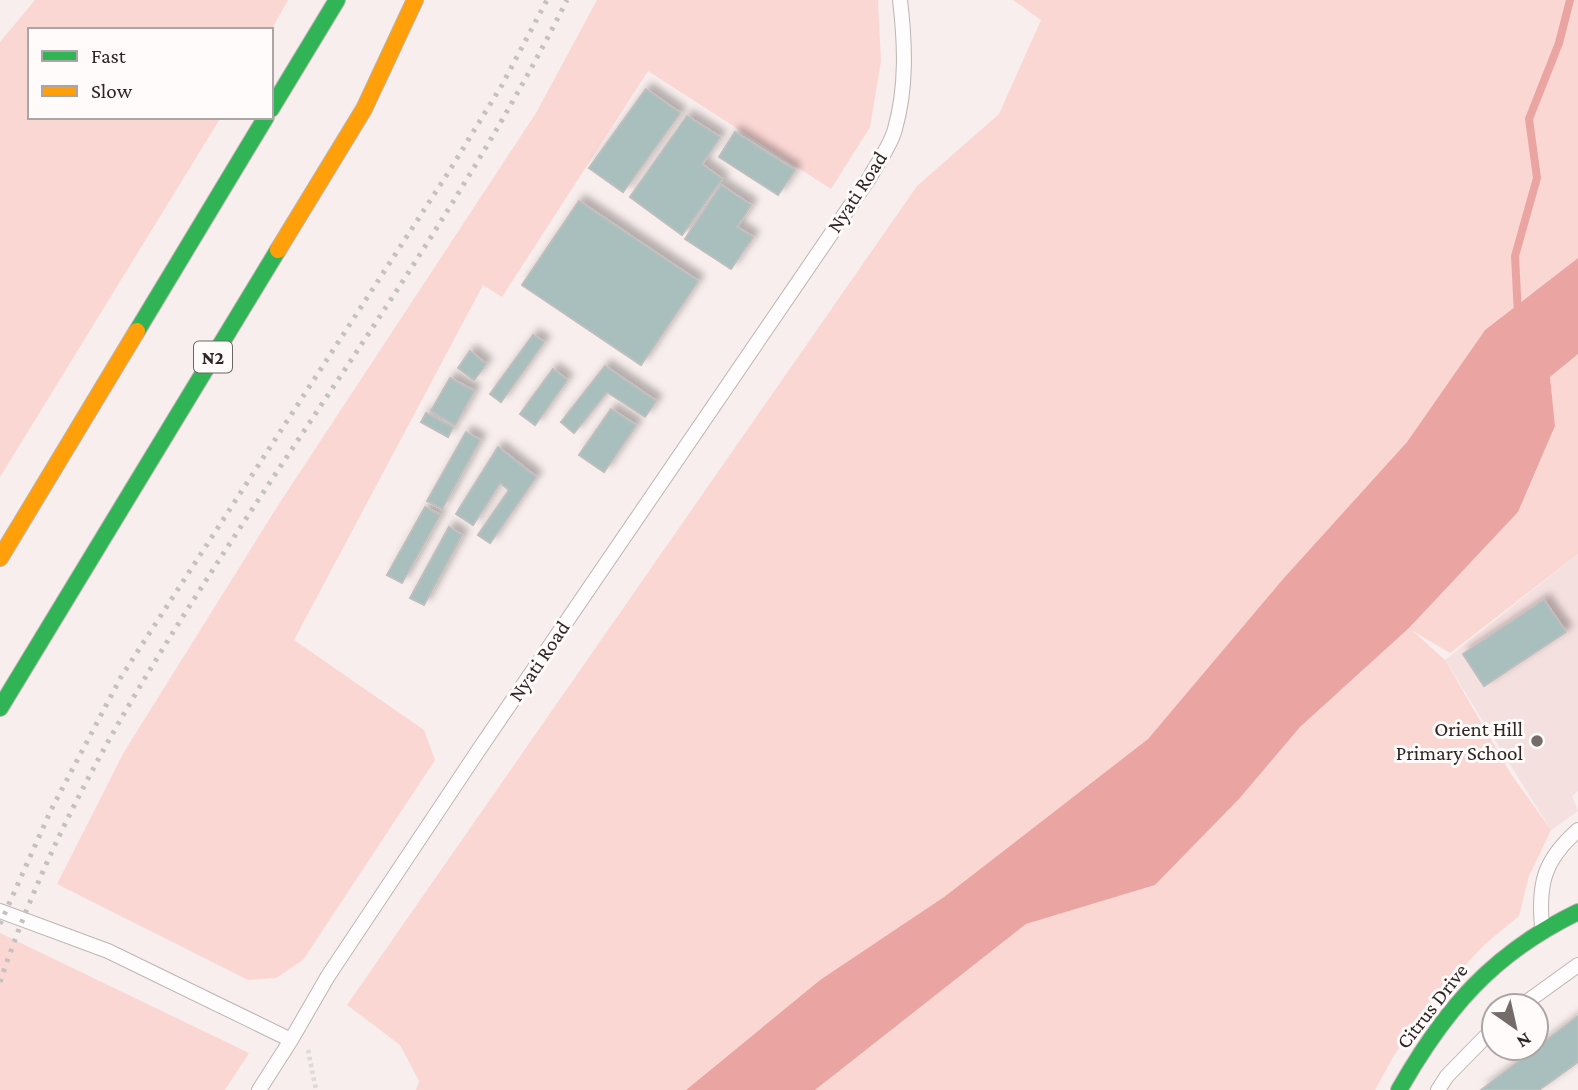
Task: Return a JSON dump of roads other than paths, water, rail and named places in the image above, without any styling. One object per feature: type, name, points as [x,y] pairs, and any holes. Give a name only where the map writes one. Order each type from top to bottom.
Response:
[{"type":"main road","points":[[273,106],[337,0]]},
{"type":"main road","name":"N2","points":[[0,708],[364,109],[415,0]]},
{"type":"main road","points":[[0,558],[265,119]]},
{"type":"main road","name":"Citrus Drive","points":[[1399,1090],[1417,1057],[1460,998],[1513,947],[1542,928],[1578,912]]},
{"type":"lane","name":"Nyati Road","points":[[259,1090],[328,976],[486,739],[870,177],[895,132],[903,92],[904,33],[900,0]]},
{"type":"lane","points":[[1542,928],[1542,880],[1564,842],[1578,830]]},
{"type":"lane","points":[[0,911],[108,951],[291,1040]]},
{"type":"lane","points":[[1540,992],[1578,965]]},
{"type":"lane","points":[[1438,1090],[1480,1042]]},
{"type":"waterway","points":[[1518,315],[1515,256],[1537,178],[1529,119],[1559,43],[1570,0]]},
{"type":"railway","points":[[0,924],[51,810],[121,677],[448,173],[502,85],[547,0]]},
{"type":"railway","points":[[0,982],[47,862],[74,805],[134,696],[201,588],[451,205],[492,138],[567,0]]},
{"type":"place","name":"Orient Hill Primary School","points":[[1537,741]]}]
